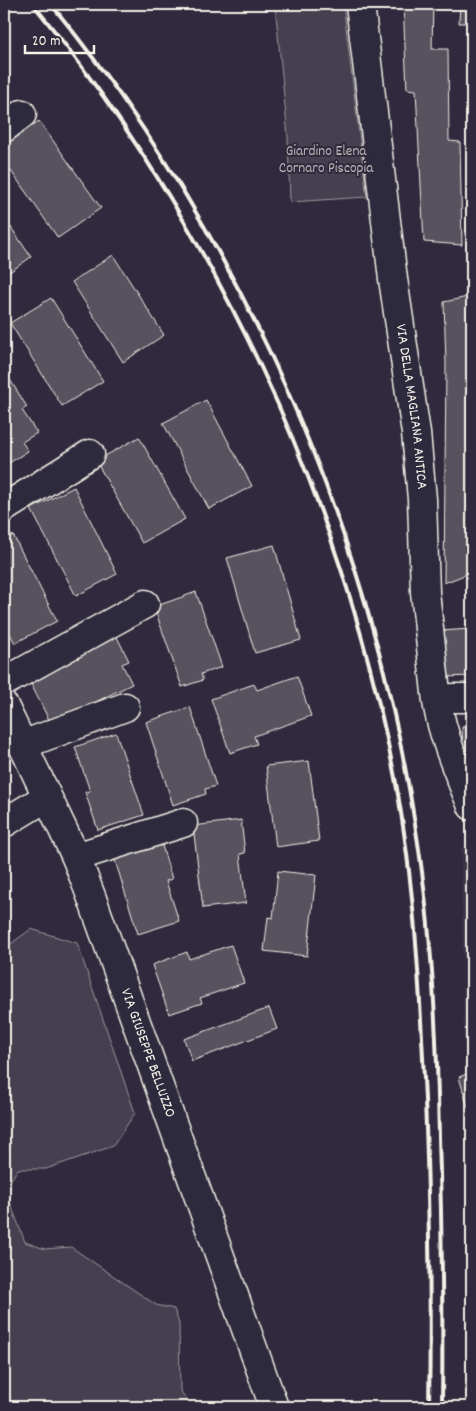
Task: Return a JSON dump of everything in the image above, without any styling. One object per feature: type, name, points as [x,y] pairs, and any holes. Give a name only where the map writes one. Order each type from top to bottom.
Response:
[{"type":"street","name":"VIA DELLA MAGLIANA ANTICA","points":[[360,4],[393,279],[416,433],[422,499],[425,592],[436,702],[447,744],[472,806]]},
{"type":"street","points":[[4,508],[90,454]]},
{"type":"street","points":[[4,682],[145,604]]},
{"type":"street","name":"VIA GIUSEPPE BELLUZZO","points":[[4,706],[76,857],[92,896],[274,1407]]},
{"type":"street","points":[[22,745],[125,707]]},
{"type":"street","points":[[4,823],[47,797]]},
{"type":"street","points":[[76,857],[183,823]]},
{"type":"shaded area","points":[[472,845],[472,1050],[464,1050],[461,848]]},
{"type":"green space","name":"Giardino Elena Cornaro Piscopia","points":[[275,4],[343,4],[367,197],[290,202],[288,137]]},
{"type":"green space","points":[[31,929],[77,943],[135,1113],[113,1146],[46,1169],[18,1169],[5,1189],[25,1242],[45,1249],[71,1247],[156,1305],[174,1309],[179,1324],[180,1390],[191,1407],[4,1407],[4,946],[8,946]]},
{"type":"building","points":[[403,4],[433,4],[432,49],[448,49],[449,141],[460,142],[462,245],[424,242],[416,90],[407,89]]},
{"type":"building","points":[[460,4],[472,4],[472,23],[459,23]]},
{"type":"building","points":[[39,121],[101,208],[58,238],[4,161],[4,146]]},
{"type":"building","points":[[4,217],[31,257],[4,276]]},
{"type":"building","points":[[113,255],[164,335],[123,362],[72,282]]},
{"type":"building","points":[[472,296],[472,572],[444,583],[446,364],[444,302]]},
{"type":"building","points":[[51,298],[103,381],[62,406],[10,323]]},
{"type":"building","points":[[4,370],[27,407],[22,410],[37,433],[22,442],[28,451],[9,463],[4,455]]},
{"type":"building","points":[[206,400],[252,486],[209,509],[163,423]]},
{"type":"building","points":[[139,437],[185,519],[142,543],[96,461]]},
{"type":"building","points":[[74,487],[117,574],[76,596],[31,509]]},
{"type":"building","points":[[13,535],[57,621],[15,643],[4,623],[4,540]]},
{"type":"building","points":[[274,545],[301,640],[255,653],[227,558]]},
{"type":"building","points":[[196,592],[222,667],[201,674],[203,680],[182,687],[154,607]]},
{"type":"building","points":[[472,629],[472,676],[444,677],[440,631]]},
{"type":"building","points":[[115,633],[129,661],[122,664],[132,684],[51,724],[27,676]]},
{"type":"building","points":[[297,676],[311,716],[254,736],[257,744],[230,753],[211,699],[254,684],[257,690]]},
{"type":"building","points":[[190,707],[216,786],[205,789],[206,794],[173,805],[146,722]]},
{"type":"building","points":[[462,727],[472,727],[472,775],[463,755]]},
{"type":"building","points":[[116,733],[144,815],[98,830],[85,792],[90,791],[75,747]]},
{"type":"building","points":[[309,761],[319,841],[276,847],[266,766]]},
{"type":"building","points":[[241,820],[245,853],[240,854],[246,903],[203,908],[193,826]]},
{"type":"building","points":[[160,839],[172,879],[166,881],[179,921],[138,934],[113,854]]},
{"type":"building","points":[[278,871],[316,875],[307,956],[264,951],[268,917],[273,918]]},
{"type":"building","points":[[231,945],[244,983],[200,998],[202,1003],[169,1014],[152,965],[187,952],[189,959]]},
{"type":"building","points":[[468,951],[472,951],[472,1048],[468,1048]]},
{"type":"building","points":[[269,1008],[277,1029],[192,1061],[184,1039]]},
{"type":"building","points":[[472,1072],[472,1106],[468,1108],[459,1077]]},
{"type":"railway","points":[[33,4],[99,90],[159,180],[213,272],[262,368],[304,467],[341,569],[371,672],[402,818],[416,938],[428,1176],[429,1407]]},
{"type":"railway","points":[[51,4],[120,94],[182,189],[238,288],[287,390],[330,495],[365,603],[394,713],[415,824],[430,941],[435,1019],[441,1204],[442,1407]]}]
